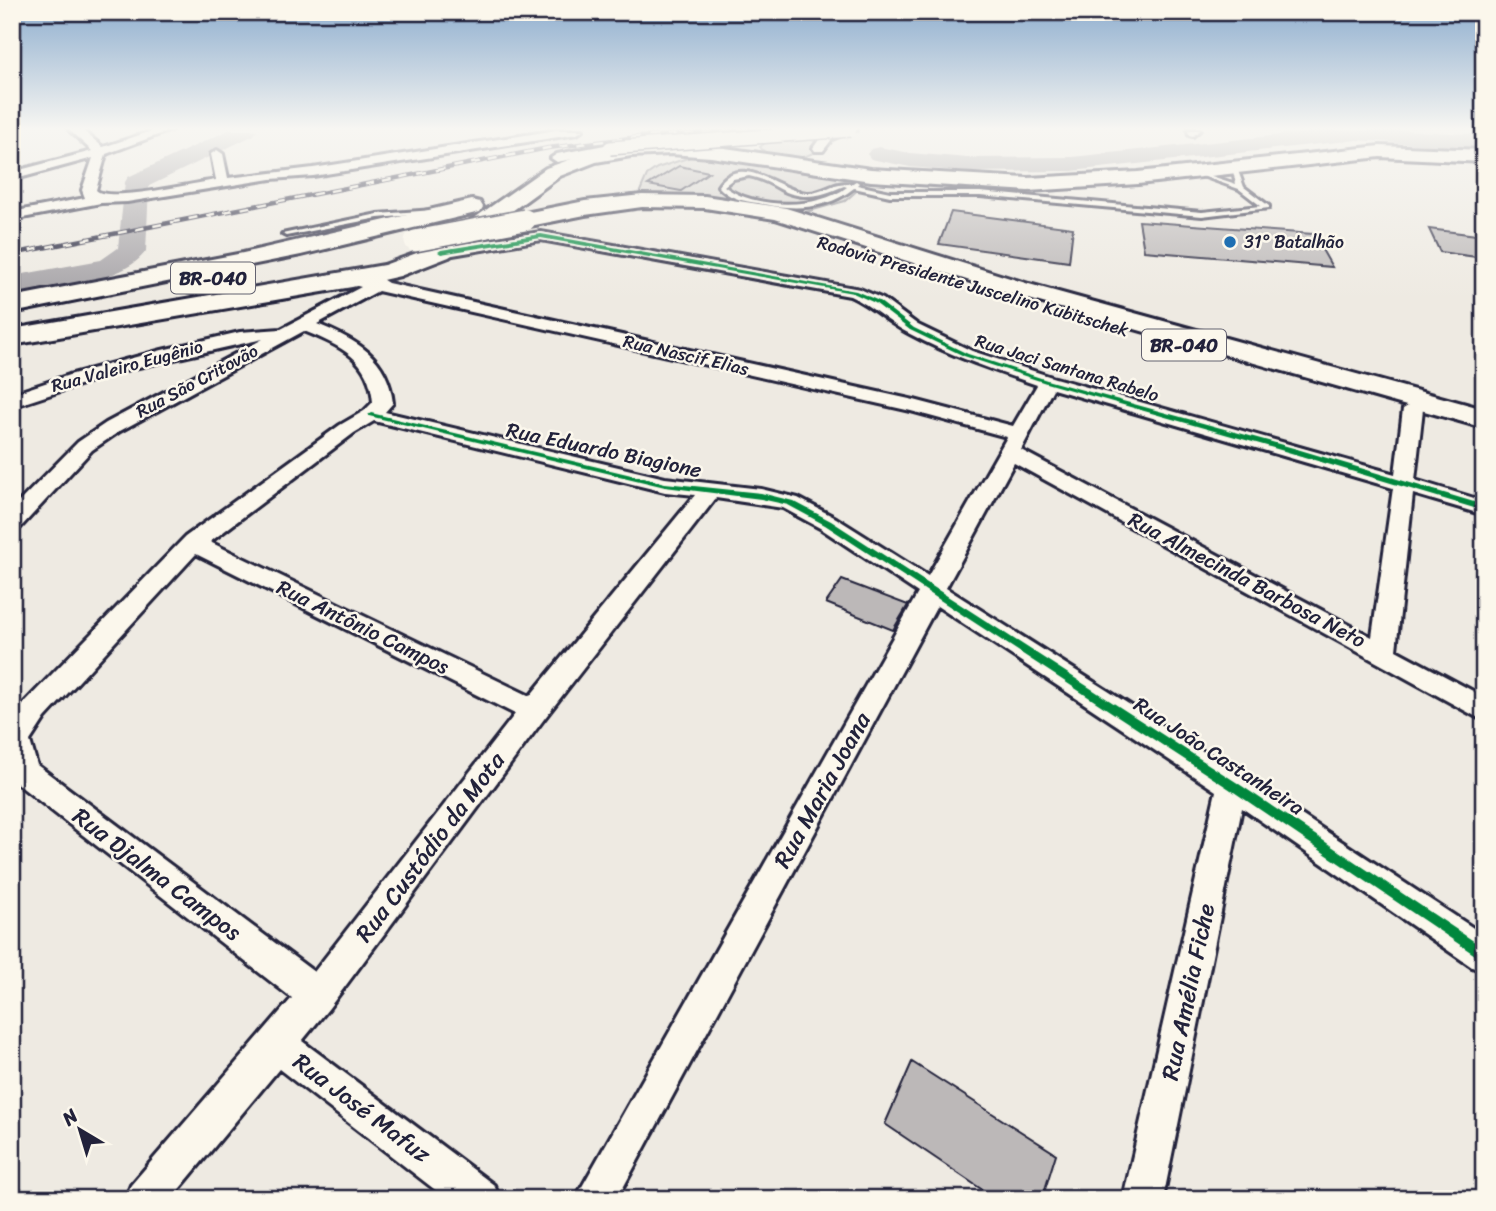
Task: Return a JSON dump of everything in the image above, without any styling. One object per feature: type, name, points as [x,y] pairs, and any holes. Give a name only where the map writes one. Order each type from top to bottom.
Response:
[{"type":"highway","points":[[12,337],[389,272],[452,225],[517,187]]},
{"type":"highway","points":[[452,225],[448,235],[470,234],[534,187]]},
{"type":"highway","name":"Rodovia Presidente Juscelino Kubitschek","points":[[12,315],[585,208],[642,201],[705,202],[778,213],[1020,289],[1484,419]]},
{"type":"highway","name":"Rodovia Presidente Juscelino Kubitschek","points":[[530,219],[628,212],[736,223],[781,232],[1484,429]]},
{"type":"highway","points":[[12,305],[227,263],[452,225]]},
{"type":"street","points":[[90,187],[90,195],[101,199]]},
{"type":"street","points":[[12,216],[101,199],[146,196],[202,187]]},
{"type":"street","name":"Rua Jaci Santana Rabelo","points":[[452,225],[541,236],[854,292],[877,302],[912,329],[966,355],[1048,382],[1484,508]]},
{"type":"street","name":"Rua São Critovão","points":[[12,523],[85,446],[144,410],[294,329],[389,272]]},
{"type":"street","name":"Rua Nascif Elias","points":[[389,272],[914,406],[1014,443]]},
{"type":"street","points":[[193,543],[347,429],[372,415],[383,403],[379,376],[359,354],[322,331],[294,329]]},
{"type":"street","name":"Rua Valeiro Eugênio","points":[[12,401],[54,383],[105,369],[244,337],[294,329]]},
{"type":"street","name":"Rua Maria Joana","points":[[595,1199],[1048,382]]},
{"type":"street","points":[[1383,654],[1413,409]]},
{"type":"street","name":"Rua Eduardo Biagione","points":[[372,415],[665,485],[761,496],[790,503],[828,523],[933,590]]},
{"type":"street","name":"Rua Almecinda Barbosa Neto","points":[[1014,443],[1484,710]]},
{"type":"street","name":"Rua Custódio da Mota","points":[[145,1199],[317,996],[534,711],[710,491]]},
{"type":"street","name":"Rua Antônio Campos","points":[[193,543],[534,711]]},
{"type":"street","name":"Rua Djalma Campos","points":[[193,543],[35,710],[15,740],[25,773],[317,996]]},
{"type":"street","name":"Rua João Castanheira","points":[[933,590],[1232,785],[1484,955]]},
{"type":"street","name":"Rua Amélia Fiche","points":[[1143,1199],[1232,785]]},
{"type":"street","name":"Rua José Mafuz","points":[[276,1044],[480,1199]]},
{"type":"lane","points":[[722,187],[748,200],[781,207],[802,207],[838,198],[853,187]]},
{"type":"lane","points":[[781,187],[804,195],[816,195],[837,187]]},
{"type":"lane","points":[[875,187],[890,194],[980,194],[1202,214],[1267,207],[1237,187]]},
{"type":"lane","points":[[979,206],[980,194]]},
{"type":"lane","points":[[286,234],[404,212],[452,225]]},
{"type":"shaded area","points":[[642,187],[862,187],[845,201],[799,214],[742,199],[684,195],[638,196]]},
{"type":"building","points":[[656,187],[688,187],[681,191]]},
{"type":"building","points":[[951,212],[1073,228],[1069,262],[939,244]]},
{"type":"building","name":"31° Batalhão","points":[[1139,221],[1313,234],[1332,267],[1144,251]]},
{"type":"building","points":[[1429,229],[1484,236],[1484,258],[1440,252]]},
{"type":"building","points":[[842,580],[908,605],[893,630],[826,603]]},
{"type":"building","points":[[912,1062],[1056,1154],[1042,1199],[996,1199],[885,1124]]},
{"type":"waterway","points":[[12,285],[110,267],[132,251],[137,187]]},
{"type":"railway","points":[[20,252],[12,254],[353,187]]},
{"type":"cycle path","points":[[441,252],[541,236],[854,292],[877,302],[912,329],[966,355],[1048,382],[1484,508]]},
{"type":"cycle path","points":[[371,415],[665,485],[761,496],[790,503],[828,523],[1232,785],[1484,955]]},
{"type":"place","name":"31° Batalhão","points":[[1230,242]]}]
